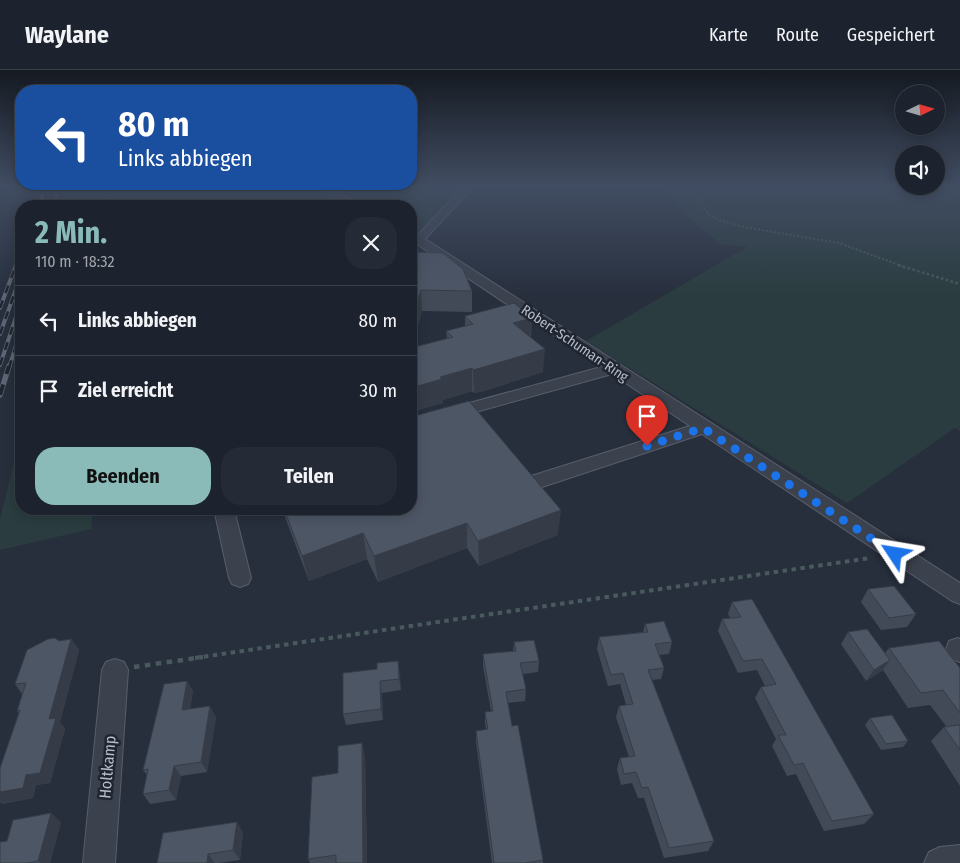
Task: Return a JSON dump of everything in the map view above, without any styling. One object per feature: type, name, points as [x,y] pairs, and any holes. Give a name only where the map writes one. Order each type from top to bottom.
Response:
[{"type":"street","name":"Robert-Schuman-Ring","points":[[417,237],[423,236],[435,223]]},
{"type":"street","name":"Robert-Schuman-Ring","points":[[417,239],[960,596]]},
{"type":"street","points":[[417,423],[613,369]]},
{"type":"street","points":[[535,482],[703,428]]},
{"type":"street","points":[[225,515],[240,578]]},
{"type":"street","name":"Holtkamp","points":[[99,863],[115,670]]},
{"type":"street","points":[[940,863],[960,861]]},
{"type":"path","points":[[729,223],[839,243],[878,259],[960,284]]},
{"type":"path","points":[[115,670],[895,554]]},
{"type":"shaded area","points":[[417,223],[430,223],[421,233],[417,231]]},
{"type":"shaded area","points":[[695,223],[960,223],[960,431],[955,428],[847,503],[586,341],[747,247],[720,244]]},
{"type":"shaded area","points":[[15,458],[15,515],[92,515],[91,529],[0,550],[0,519]]},
{"type":"building","points":[[417,252],[443,253],[463,269],[472,291],[421,290],[417,303]]},
{"type":"building","points":[[514,303],[532,318],[513,323],[545,349],[473,370],[472,368],[440,377],[442,379],[417,386],[417,346],[453,337],[446,331],[473,324],[465,316]]},
{"type":"building","points":[[469,401],[561,510],[478,541],[467,523],[374,556],[363,533],[302,556],[286,515],[417,515],[417,415]]},
{"type":"building","points":[[894,586],[916,614],[889,618],[868,589]]},
{"type":"building","points":[[752,599],[874,814],[832,821],[803,763],[794,765],[778,735],[786,735],[761,687],[776,684],[762,659],[743,661],[722,619],[741,617],[732,602]]},
{"type":"building","points":[[664,621],[672,642],[655,644],[664,668],[648,670],[714,841],[669,848],[648,787],[642,788],[636,772],[624,774],[620,758],[635,756],[619,706],[633,704],[623,673],[611,675],[599,637],[648,632],[645,624]]},
{"type":"building","points":[[867,629],[890,660],[874,670],[848,632]]},
{"type":"building","points":[[55,638],[59,641],[71,639],[49,719],[56,718],[40,773],[26,775],[23,788],[0,792],[0,768],[20,710],[17,711],[26,683],[15,684],[27,650],[48,639]]},
{"type":"building","points":[[534,640],[539,661],[520,663],[526,689],[506,692],[512,726],[518,725],[543,860],[525,863],[494,863],[476,731],[488,729],[485,712],[493,711],[483,654],[516,651],[514,642]]},
{"type":"building","points":[[939,641],[960,668],[960,713],[943,690],[921,693],[889,648]]},
{"type":"building","points":[[398,661],[399,679],[380,681],[381,709],[343,714],[343,673],[377,669],[377,663]]},
{"type":"building","points":[[187,681],[182,710],[210,706],[201,762],[174,766],[169,790],[143,794],[148,769],[143,770],[164,684]]},
{"type":"building","points":[[892,715],[908,741],[886,744],[870,718]]},
{"type":"building","points":[[960,725],[960,750],[944,727]]},
{"type":"building","points":[[362,743],[363,863],[336,863],[336,855],[308,859],[312,777],[338,773],[338,746]]},
{"type":"building","points":[[51,813],[38,861],[0,863],[0,842],[7,841],[13,820]]},
{"type":"building","points":[[237,822],[233,850],[208,854],[207,863],[157,863],[163,833]]},
{"type":"railway","points":[[0,308],[15,268]]},
{"type":"railway","points":[[0,334],[15,292]]},
{"type":"railway","points":[[0,365],[15,320]]},
{"type":"railway","points":[[9,368],[15,348]]},
{"type":"railway","points":[[0,395],[9,366]]},
{"type":"route","points":[[647,446],[703,428],[895,554]]}]
